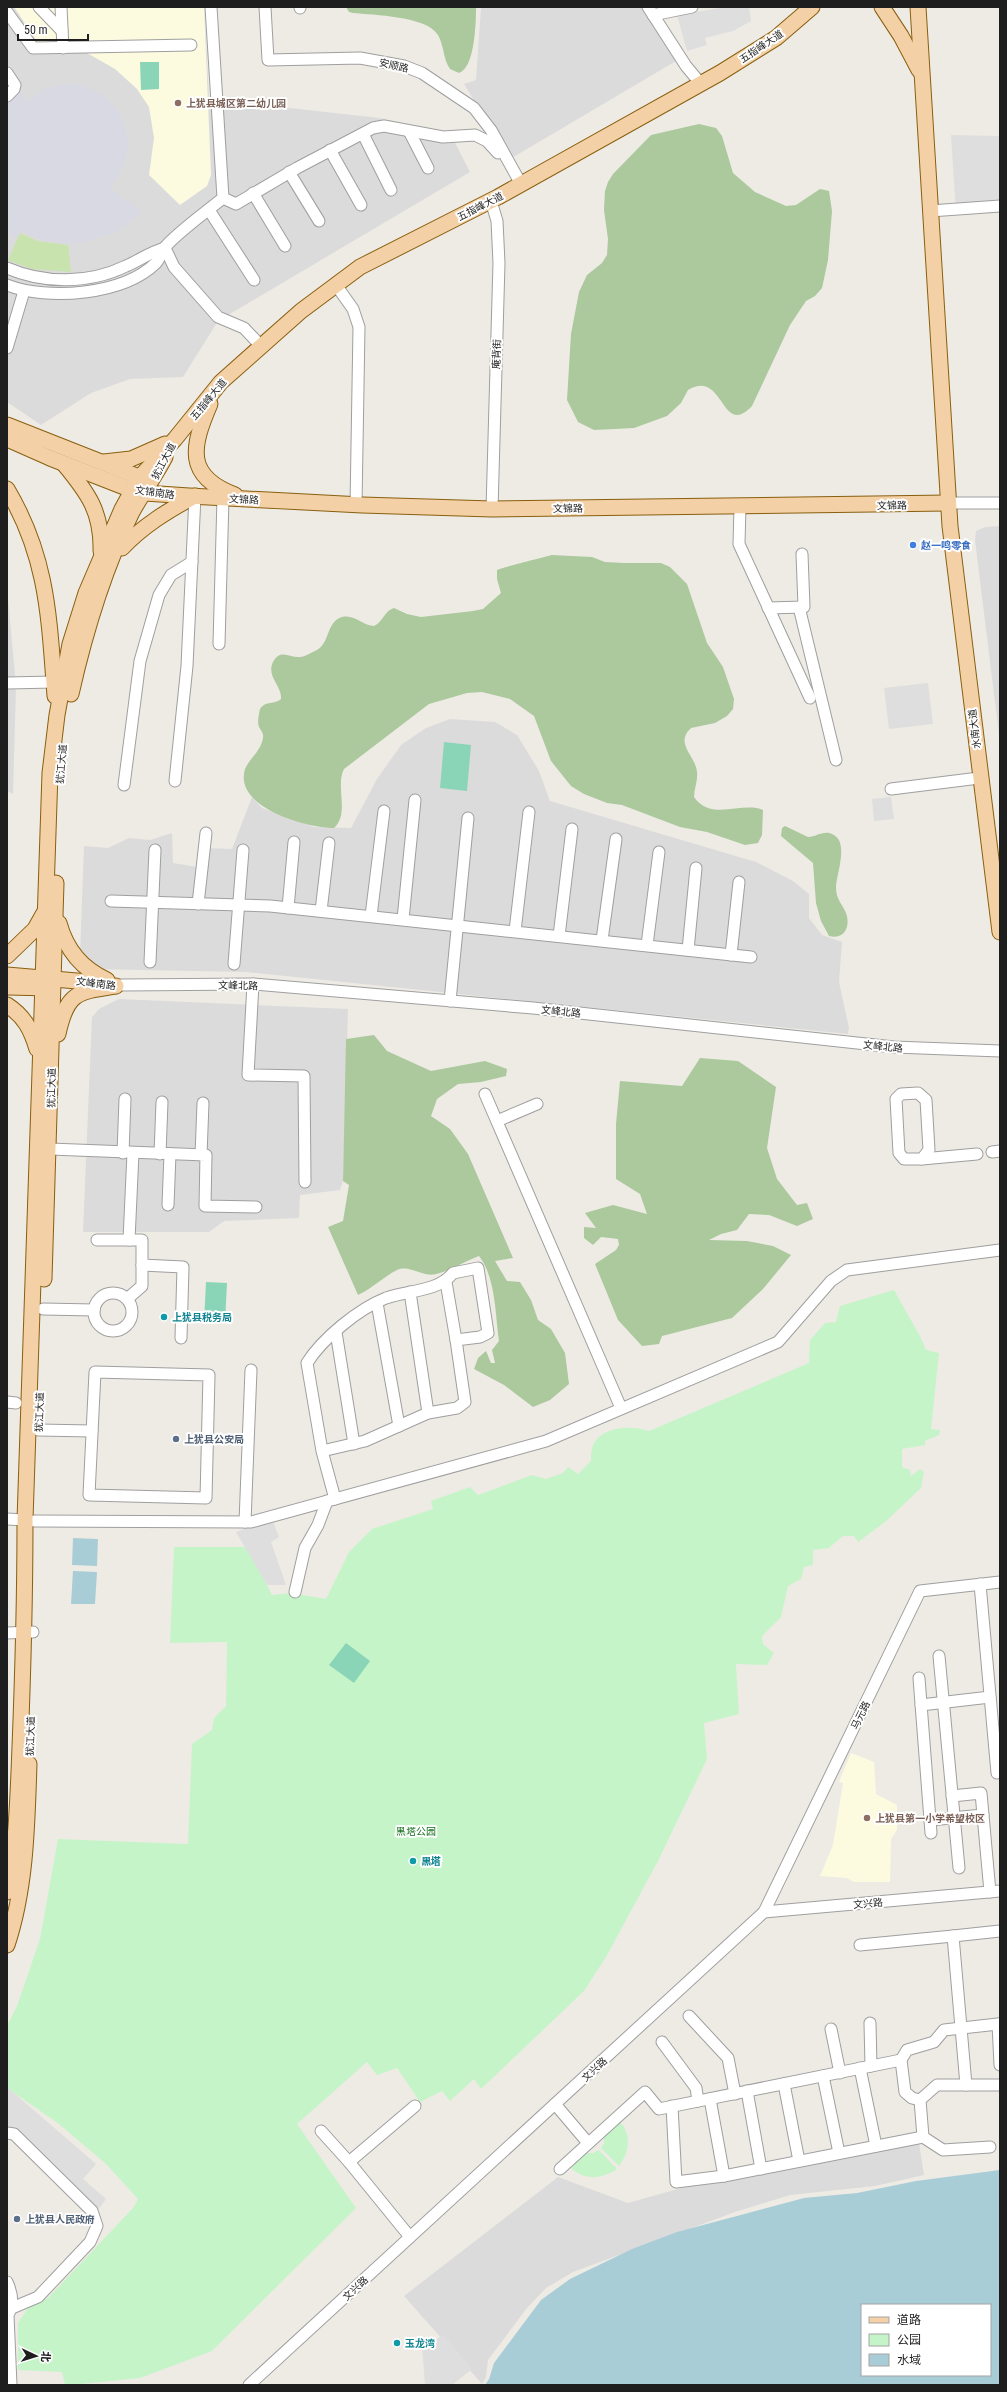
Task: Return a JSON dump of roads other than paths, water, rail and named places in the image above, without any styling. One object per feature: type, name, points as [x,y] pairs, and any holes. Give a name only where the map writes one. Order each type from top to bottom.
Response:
[{"type":"main road","name":"五指峰大道","points":[[175,439],[216,387],[301,311],[360,267],[490,201],[701,84],[776,38],[812,7]]},
{"type":"main road","points":[[882,7],[898,30],[922,75]]},
{"type":"main road","name":"水南大道","points":[[918,7],[950,526],[979,778],[999,914],[1000,932]]},
{"type":"main road","points":[[216,387],[198,431],[195,448],[197,464],[207,480],[219,489],[245,499]]},
{"type":"main road","name":"文锦南路","points":[[7,425],[100,462],[142,485]]},
{"type":"main road","name":"文锦南路","points":[[7,438],[63,463],[142,485],[192,496]]},
{"type":"main road","points":[[100,462],[122,461],[140,456],[175,439]]},
{"type":"main road","name":"犹江大道","points":[[7,1945],[12,1929],[23,1873],[29,1787],[30,1521],[46,1063],[50,911],[50,773],[57,715],[70,644],[86,593],[100,560],[142,485],[175,439]]},
{"type":"main road","points":[[63,463],[85,490],[94,507],[100,524],[100,560]]},
{"type":"main road","name":"犹江大道","points":[[50,911],[59,781],[66,716],[81,647],[142,485]]},
{"type":"main road","points":[[7,489],[18,508],[36,550],[49,608],[57,715]]},
{"type":"main road","points":[[115,554],[137,531],[192,496]]},
{"type":"main road","name":"文锦路","points":[[192,496],[356,505],[492,509],[740,507],[948,503]]},
{"type":"main road","points":[[7,956],[35,929],[50,911],[64,941],[82,964],[92,973],[118,985]]},
{"type":"main road","name":"文峰南路","points":[[7,975],[48,983]]},
{"type":"main road","name":"文峰南路","points":[[7,987],[48,983],[118,985]]},
{"type":"main road","points":[[46,1063],[72,998],[82,991],[118,985]]},
{"type":"main road","points":[[7,1005],[19,1013],[29,1026],[46,1063]]},
{"type":"main road","name":"犹江大道","points":[[30,1521],[38,1430],[50,1149],[46,1063]]},
{"type":"main road","name":"犹江大道","points":[[7,1892],[11,1872],[29,1632]]},
{"type":"street","points":[[39,7],[62,30]]},
{"type":"street","points":[[61,7],[62,48]]},
{"type":"street","points":[[211,7],[224,198]]},
{"type":"street","name":"安顺路","points":[[265,7],[268,60],[360,58],[404,66],[422,73],[474,108],[490,130],[521,184]]},
{"type":"street","points":[[692,7],[651,11],[686,66],[701,84]]},
{"type":"street","points":[[7,12],[33,48],[191,45]]},
{"type":"street","points":[[7,73],[15,85],[14,89],[7,96]]},
{"type":"street","points":[[224,198],[236,204],[289,172],[330,150],[373,128],[384,126],[410,133],[443,137],[475,135],[487,141],[513,170]]},
{"type":"street","points":[[410,133],[428,168]]},
{"type":"street","points":[[363,134],[391,190]]},
{"type":"street","points":[[330,150],[361,205]]},
{"type":"street","points":[[289,172],[319,221]]},
{"type":"street","points":[[253,194],[285,246]]},
{"type":"street","points":[[7,285],[27,291],[60,295],[80,293],[114,285],[135,276],[157,263],[165,248],[224,198]]},
{"type":"street","name":"庵背街","points":[[490,201],[497,220],[499,263],[492,509]]},
{"type":"street","points":[[930,211],[1000,206]]},
{"type":"street","points":[[209,210],[254,280]]},
{"type":"street","points":[[7,268],[32,277],[62,280],[94,277],[130,264],[150,252],[165,248]]},
{"type":"street","points":[[165,248],[174,267],[218,317],[244,328],[261,346]]},
{"type":"street","points":[[130,264],[135,276]]},
{"type":"street","points":[[7,348],[32,277]]},
{"type":"street","points":[[336,285],[353,309],[359,327],[356,505]]},
{"type":"street","points":[[175,781],[187,666],[192,562],[192,496]]},
{"type":"street","points":[[219,644],[223,498]]},
{"type":"street","points":[[948,503],[1000,503]]},
{"type":"street","points":[[740,507],[739,544],[810,698]]},
{"type":"street","points":[[768,608],[804,606],[802,554]]},
{"type":"street","points":[[124,785],[140,661],[159,595],[171,575],[192,562]]},
{"type":"street","points":[[799,607],[836,760]]},
{"type":"street","points":[[7,683],[54,682]]},
{"type":"street","points":[[891,789],[979,778]]},
{"type":"street","points":[[403,919],[415,800]]},
{"type":"street","points":[[371,916],[384,811]]},
{"type":"street","points":[[515,931],[529,812]]},
{"type":"street","points":[[450,1001],[456,924],[468,818]]},
{"type":"street","points":[[559,936],[572,829]]},
{"type":"street","points":[[198,904],[206,833]]},
{"type":"street","points":[[602,940],[616,839]]},
{"type":"street","points":[[288,908],[294,842]]},
{"type":"street","points":[[321,911],[329,843]]},
{"type":"street","points":[[150,962],[155,850]]},
{"type":"street","points":[[234,964],[243,850]]},
{"type":"street","points":[[647,945],[659,852]]},
{"type":"street","points":[[688,950],[696,868]]},
{"type":"street","points":[[731,955],[739,882]]},
{"type":"street","points":[[111,901],[288,908],[456,924],[751,957]]},
{"type":"street","points":[[253,984],[248,1075],[304,1076],[304,1182]]},
{"type":"street","name":"文峰北路","points":[[118,985],[253,984],[450,1001],[706,1026],[894,1047],[1000,1052]]},
{"type":"street","points":[[922,1159],[929,1150],[926,1100],[918,1093],[901,1094],[895,1103],[899,1153],[904,1159],[922,1159],[977,1154]]},
{"type":"street","points":[[485,1094],[621,1408]]},
{"type":"street","points":[[126,1099],[129,1240]]},
{"type":"street","points":[[162,1102],[168,1205]]},
{"type":"street","points":[[201,1155],[203,1103]]},
{"type":"street","points":[[497,1121],[536,1104]]},
{"type":"street","points":[[50,1149],[206,1155],[205,1206],[256,1207]]},
{"type":"street","points":[[97,1240],[142,1240],[142,1286],[127,1299]]},
{"type":"street","points":[[7,1519],[30,1521],[245,1522],[331,1500],[546,1441],[778,1342],[831,1282],[847,1270],[1000,1250]]},
{"type":"street","points":[[142,1265],[183,1266],[181,1338]]},
{"type":"street","points":[[295,1592],[305,1548],[331,1500],[307,1363],[314,1351],[350,1319],[386,1298],[446,1282],[453,1273],[478,1268],[488,1333],[480,1337],[456,1340]]},
{"type":"street","points":[[322,1451],[354,1444],[428,1413],[457,1408],[465,1402],[446,1282]]},
{"type":"street","points":[[410,1292],[428,1413]]},
{"type":"street","points":[[119,1294],[127,1299],[132,1308],[131,1318],[127,1325],[117,1331],[102,1328],[94,1319],[94,1310],[96,1302],[104,1295],[119,1294]]},
{"type":"street","points":[[377,1303],[399,1426]]},
{"type":"street","points":[[43,1309],[94,1310]]},
{"type":"street","points":[[336,1332],[354,1444]]},
{"type":"street","points":[[245,1522],[252,1370]]},
{"type":"street","points":[[95,1372],[210,1375],[206,1498],[89,1495],[92,1431],[95,1372]]},
{"type":"street","points":[[38,1430],[92,1431]]},
{"type":"street","name":"马元路","points":[[764,1912],[920,1591],[1000,1582]]},
{"type":"street","points":[[980,1584],[997,1773]]},
{"type":"street","points":[[7,1633],[29,1632]]},
{"type":"street","points":[[939,1656],[960,1868]]},
{"type":"street","points":[[919,1678],[931,1833]]},
{"type":"street","points":[[922,1705],[990,1697]]},
{"type":"street","points":[[952,1796],[980,1793],[995,1891]]},
{"type":"street","points":[[930,1820],[983,1815]]},
{"type":"street","name":"文兴路","points":[[249,2385],[764,1912],[995,1891]]},
{"type":"street","points":[[860,1945],[1000,1931]]},
{"type":"street","points":[[953,1936],[966,2085]]},
{"type":"street","points":[[689,2016],[728,2058],[735,2094]]},
{"type":"street","points":[[870,2023],[866,2067],[876,2146]]},
{"type":"street","points":[[920,2100],[912,2098],[905,2092],[901,2060],[907,2050],[934,2042],[944,2030],[999,2024],[1000,2065]]},
{"type":"street","points":[[831,2029],[840,2073]]},
{"type":"street","points":[[662,2042],[696,2088],[698,2101]]},
{"type":"street","points":[[560,2169],[644,2092],[659,2109],[901,2060]]},
{"type":"street","points":[[823,2076],[839,2153]]},
{"type":"street","points":[[784,2084],[799,2161]]},
{"type":"street","points":[[920,2100],[937,2085],[1000,2084]]},
{"type":"street","points":[[747,2091],[761,2168]]},
{"type":"street","points":[[710,2099],[724,2176]]},
{"type":"street","points":[[920,2100],[923,2137]]},
{"type":"street","points":[[555,2104],[588,2143]]},
{"type":"street","points":[[349,2162],[415,2106]]},
{"type":"street","points":[[672,2106],[676,2182],[724,2176],[923,2137],[943,2150],[990,2147]]},
{"type":"street","points":[[321,2131],[349,2162],[410,2237]]},
{"type":"street","points":[[7,2133],[14,2134],[92,2211],[97,2226],[90,2242],[38,2297],[12,2308]]},
{"type":"street","points":[[7,2282],[11,2292],[12,2308],[8,2315],[11,2385]]},
{"type":"water","points":[[73,1538],[98,1539],[97,1566],[72,1565]]},
{"type":"water","points":[[73,1571],[97,1572],[95,1604],[71,1604]]},
{"type":"water","points":[[1000,2170],[1000,2385],[485,2385],[489,2379],[494,2363],[541,2300],[570,2279],[632,2249],[677,2232],[804,2198],[857,2193],[916,2181]]},
{"type":"place","name":"上犹县城区第二幼儿园","points":[[178,103]]},
{"type":"place","name":"赵一鸣零食","points":[[913,545]]},
{"type":"place","name":"上犹县税务局","points":[[164,1317]]},
{"type":"place","name":"上犹县公安局","points":[[176,1439]]},
{"type":"place","name":"上犹县第一小学希望校区","points":[[867,1818]]},
{"type":"place","name":"黑塔","points":[[413,1861]]},
{"type":"place","name":"上犹县人民政府","points":[[17,2219]]},
{"type":"place","name":"玉龙湾","points":[[397,2343]]},
{"type":"park label","name":"黑塔公园","points":[[416,1831]]}]
